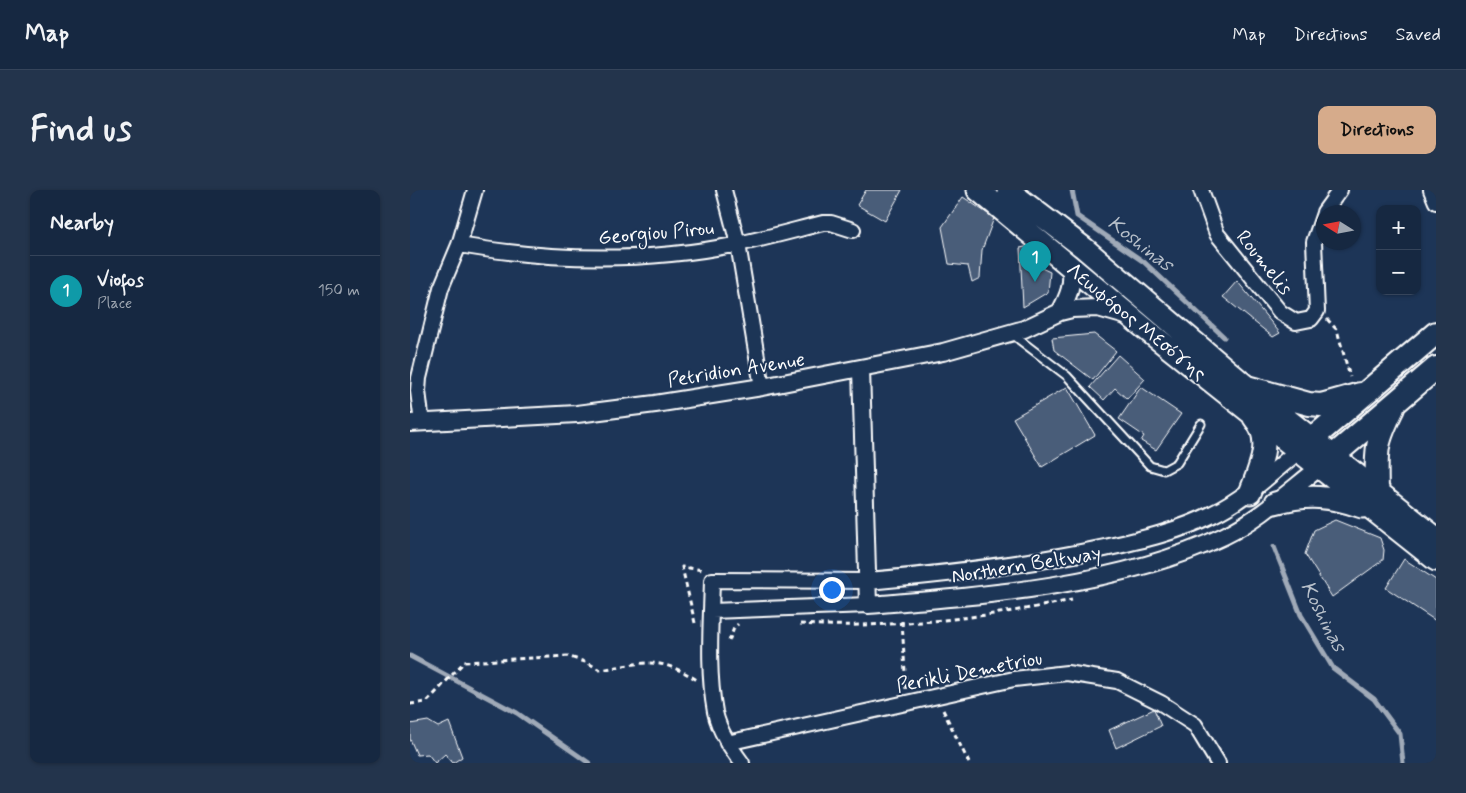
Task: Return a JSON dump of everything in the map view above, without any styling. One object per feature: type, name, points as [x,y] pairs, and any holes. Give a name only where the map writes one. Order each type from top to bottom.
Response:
[{"type":"highway","points":[[1247,387],[1309,404],[1337,401],[1436,333]]},
{"type":"highway","points":[[1326,461],[1436,368]]},
{"type":"highway","points":[[1305,445],[1361,386]]},
{"type":"highway","points":[[1377,489],[1376,451],[1378,439],[1397,401]]},
{"type":"main road","name":"Λεωφόρος Μεσόγης","points":[[978,190],[1154,336],[1247,410],[1305,445]]},
{"type":"main road","name":"Λεωφόρος Μεσόγης","points":[[1008,190],[1084,248],[1247,387],[1305,445]]},
{"type":"main road","points":[[1247,410],[1260,425],[1264,444],[1262,462],[1250,493]]},
{"type":"main road","points":[[1305,445],[1326,461],[1377,489],[1436,538]]},
{"type":"main road","points":[[1326,461],[1376,513],[1436,560]]},
{"type":"main road","points":[[1276,503],[1295,498],[1320,496],[1350,503],[1376,513]]},
{"type":"street","points":[[416,423],[420,378],[441,288],[459,245],[475,190]]},
{"type":"street","points":[[724,190],[738,244],[762,387]]},
{"type":"street","name":"Roumelis","points":[[1201,190],[1217,234],[1280,312],[1290,320],[1301,323],[1316,311]]},
{"type":"street","points":[[1330,205],[1340,190]]},
{"type":"street","points":[[1431,190],[1436,202]]},
{"type":"street","name":"Georgiou Pirou","points":[[459,245],[519,254],[598,258],[701,250],[738,244],[823,223],[831,223],[853,230]]},
{"type":"street","points":[[1316,236],[1314,242],[1316,311]]},
{"type":"street","points":[[1060,312],[1067,299],[1071,282],[1070,266],[1061,258]]},
{"type":"street","name":"Petridion Avenue","points":[[416,423],[577,414],[762,387],[943,352],[1011,334],[1060,312],[1086,307],[1127,316],[1154,336]]},
{"type":"street","points":[[861,369],[868,604]]},
{"type":"street","name":"Northern Beltway","points":[[710,575],[868,580],[1002,568],[1127,543],[1181,528],[1212,515],[1250,493],[1305,445]]},
{"type":"street","name":"Northern Beltway","points":[[712,611],[868,604],[979,595],[1081,580],[1119,571],[1216,539],[1276,503],[1326,461]]},
{"type":"street","points":[[710,575],[712,611],[710,641],[715,713],[727,743],[742,763]]},
{"type":"street","name":"Perikli Demetriou","points":[[727,743],[1014,679],[1067,673],[1117,682],[1161,703],[1195,725],[1218,763]]},
{"type":"lane","points":[[1011,334],[1067,376],[1150,466],[1164,470],[1176,463],[1201,424]]},
{"type":"path","points":[[1316,311],[1330,320],[1337,330],[1361,386]]},
{"type":"path","points":[[696,630],[682,567],[710,575]]},
{"type":"path","points":[[900,602],[907,703]]},
{"type":"path","points":[[410,704],[426,702],[464,662],[567,656],[588,662],[600,670],[654,662],[677,668],[714,690]]},
{"type":"path","points":[[936,696],[969,763]]},
{"type":"building","points":[[866,190],[902,190],[885,221],[857,205]]},
{"type":"building","points":[[963,197],[994,218],[982,250],[980,278],[972,282],[968,266],[949,264],[942,227]]},
{"type":"building","points":[[1025,247],[1037,251],[1035,265],[1050,272],[1048,292],[1023,307],[1020,248]]},
{"type":"building","points":[[1237,281],[1280,333],[1273,337],[1223,297]]},
{"type":"building","points":[[1094,334],[1116,351],[1093,380],[1054,350],[1052,338]]},
{"type":"building","points":[[1118,355],[1145,379],[1127,399],[1115,388],[1104,400],[1090,387]]},
{"type":"building","points":[[1067,387],[1095,435],[1042,467],[1013,418]]},
{"type":"building","points":[[1141,387],[1181,414],[1156,450],[1141,441],[1144,436],[1119,419]]},
{"type":"building","points":[[1335,520],[1380,538],[1384,550],[1383,560],[1332,597],[1305,554],[1314,530]]},
{"type":"building","points":[[1404,559],[1436,580],[1436,621],[1386,588]]},
{"type":"building","points":[[1154,709],[1161,726],[1116,748],[1109,730]]},
{"type":"building","points":[[428,721],[438,727],[449,722],[462,757],[453,763],[445,754],[435,763],[428,754],[417,755],[410,739],[410,724]]},
{"type":"waterway","name":"Koshinas","points":[[1072,190],[1077,216],[1144,262],[1224,337]]},
{"type":"waterway","name":"Koshinas","points":[[1274,547],[1301,615],[1333,668],[1374,699],[1400,734],[1403,763]]},
{"type":"waterway","points":[[410,656],[517,713],[589,763]]},
{"type":"place","name":"Viofos","points":[[1035,282]]}]
